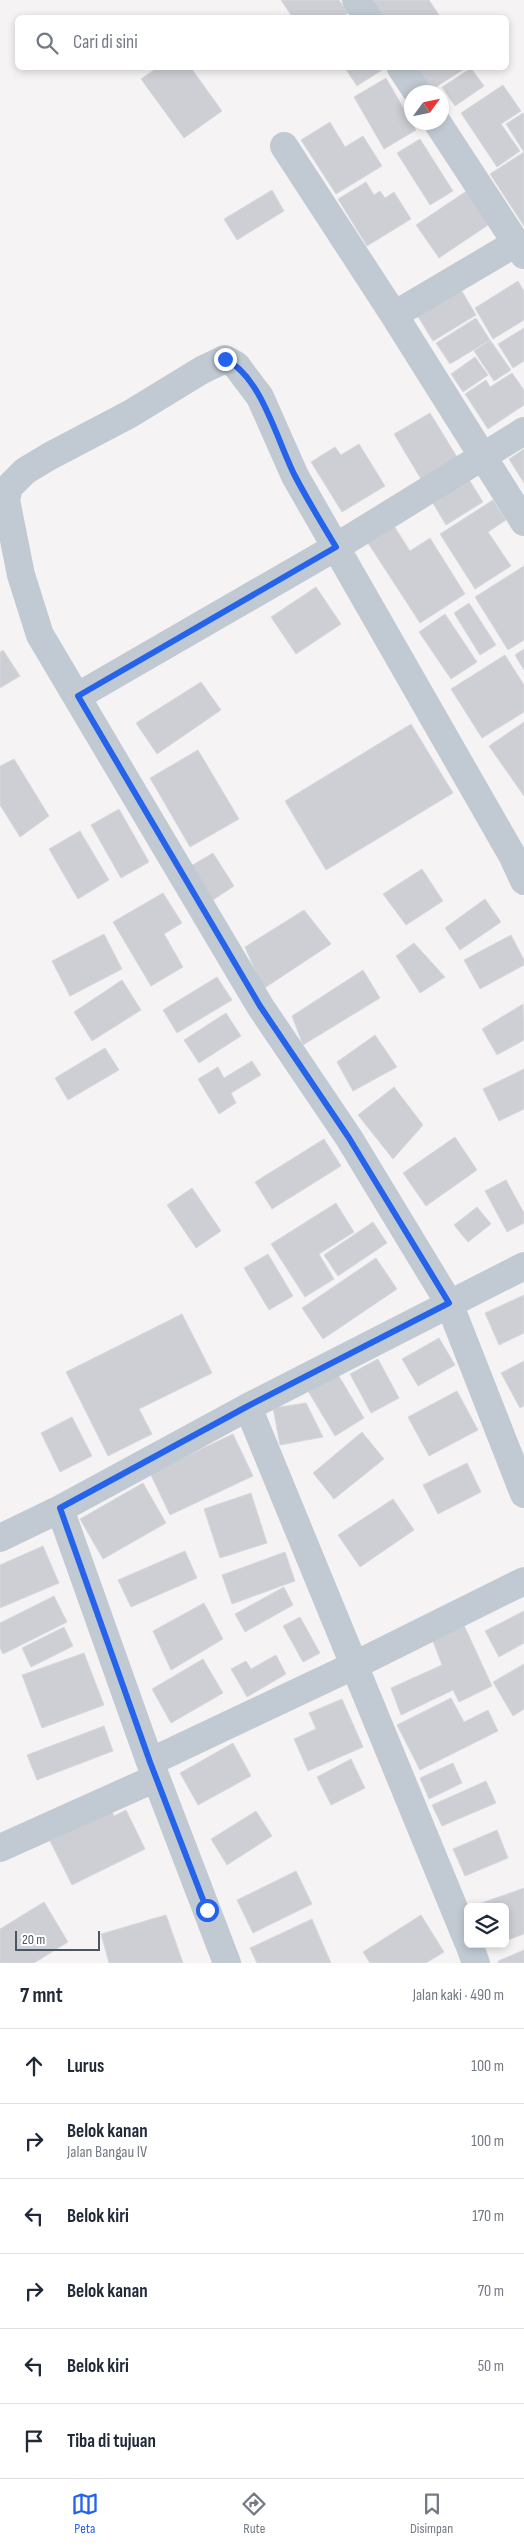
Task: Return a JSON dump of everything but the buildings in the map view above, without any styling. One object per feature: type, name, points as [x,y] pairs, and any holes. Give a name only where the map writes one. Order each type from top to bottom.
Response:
[{"type":"street","points":[[356,0],[366,15]]},
{"type":"street","points":[[402,70],[412,85]]},
{"type":"street","points":[[394,315],[520,249],[442,130]]},
{"type":"street","points":[[284,146],[394,315],[524,522]]},
{"type":"street","points":[[524,881],[508,846],[295,476],[260,397],[236,365],[225,359],[202,370],[130,414],[50,456],[26,471],[9,487],[6,500],[21,576],[40,635],[78,696],[260,1006],[349,1138],[449,1303],[524,1494]]},
{"type":"street","points":[[78,696],[336,547],[524,430]]},
{"type":"street","points":[[0,1538],[60,1508],[248,1406],[524,1266]]},
{"type":"street","points":[[248,1406],[464,1933]]},
{"type":"street","points":[[60,1508],[153,1770],[227,1963]]},
{"type":"street","points":[[0,1848],[355,1665],[524,1581]]},
{"type":"street","points":[[470,1948],[476,1963]]},
{"type":"route","points":[[207,1910],[150,1762],[60,1508],[248,1406],[449,1303],[349,1138],[260,1006],[78,696],[336,547],[295,476],[260,397],[247,376],[236,365],[225,359]]}]
